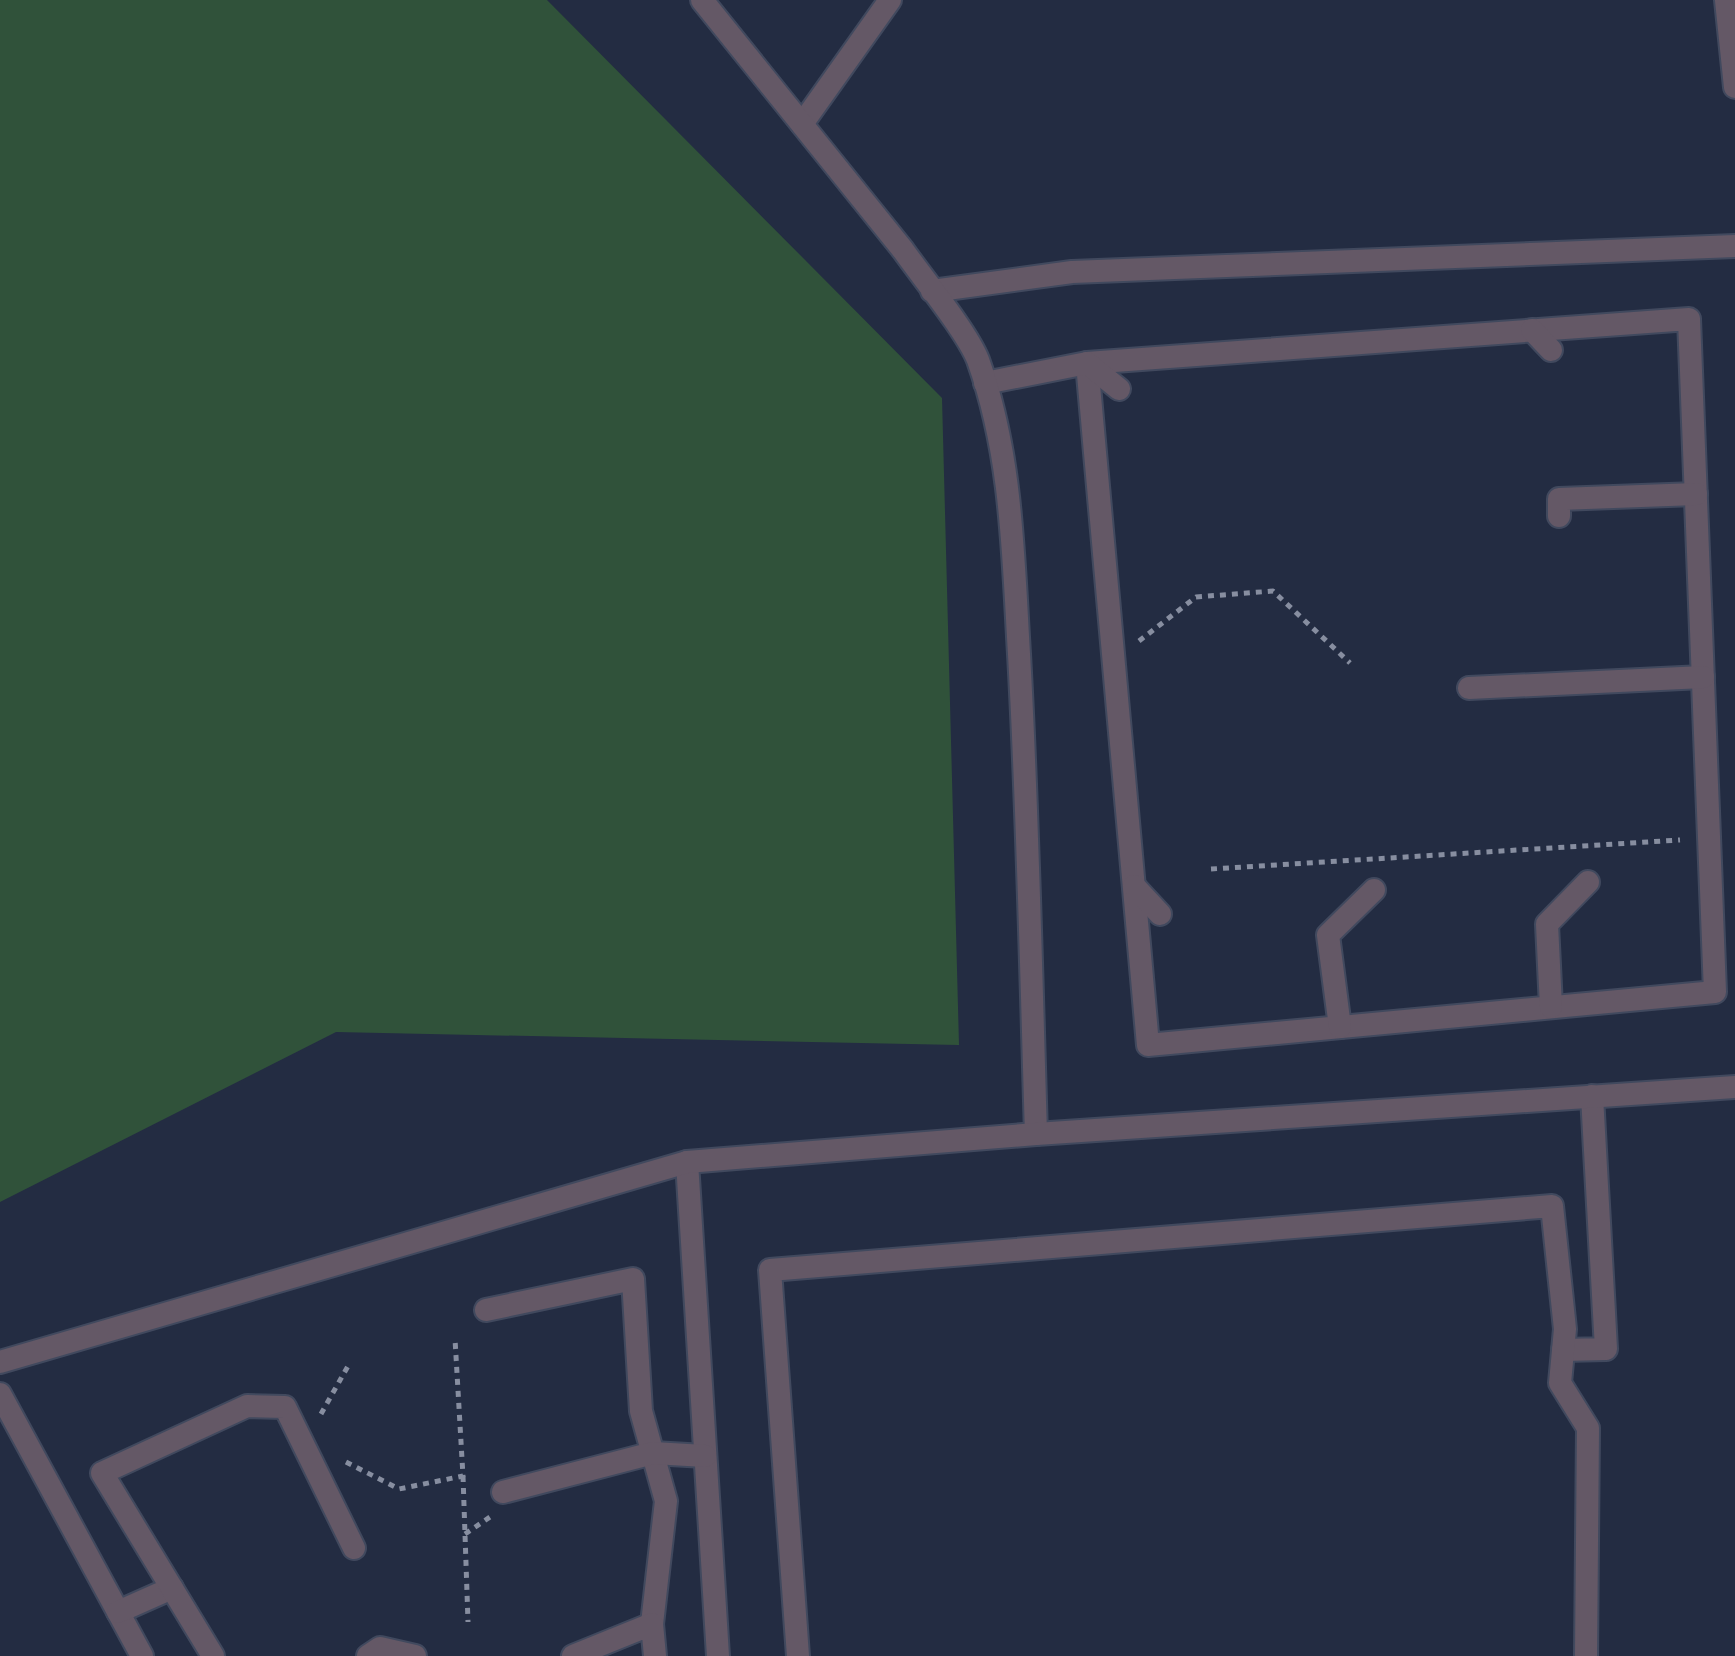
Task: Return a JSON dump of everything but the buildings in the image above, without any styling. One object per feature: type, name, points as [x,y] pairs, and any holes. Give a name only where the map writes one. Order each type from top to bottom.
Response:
[{"type":"street","points":[[702,0],[932,291],[976,356],[1000,431],[1011,516],[1023,717],[1036,1134]]},
{"type":"street","points":[[802,124],[890,0]]},
{"type":"street","points":[[1726,0],[1735,87]]},
{"type":"street","points":[[932,291],[1072,272],[1735,246]]},
{"type":"street","points":[[985,383],[1087,363],[1328,354],[1532,330],[1689,319],[1715,992],[1148,1045],[1087,363]]},
{"type":"street","points":[[1532,330],[1551,350]]},
{"type":"street","points":[[1087,363],[1119,389]]},
{"type":"street","points":[[1559,516],[1559,499],[1696,494]]},
{"type":"street","points":[[1469,688],[1703,677]]},
{"type":"street","points":[[1551,1007],[1547,924],[1588,882]]},
{"type":"street","points":[[1134,886],[1160,914]]},
{"type":"street","points":[[1340,1027],[1328,935],[1374,890]]},
{"type":"street","points":[[0,1362],[687,1162],[1036,1134],[1735,1087]]},
{"type":"street","points":[[1563,1350],[1606,1349],[1592,1096]]},
{"type":"street","points":[[687,1162],[718,1656]]},
{"type":"street","points":[[798,1656],[770,1270],[1552,1206],[1565,1329],[1560,1383],[1588,1428],[1586,1656]]},
{"type":"street","points":[[486,1310],[633,1279],[641,1411],[666,1501],[652,1624],[655,1656]]},
{"type":"street","points":[[0,1394],[142,1656]]},
{"type":"street","points":[[213,1656],[102,1473],[247,1406],[285,1407],[354,1548]]},
{"type":"street","points":[[503,1492],[653,1453],[705,1456]]},
{"type":"street","points":[[118,1612],[172,1588]]},
{"type":"street","points":[[573,1656],[652,1624]]},
{"type":"street","points":[[368,1656],[380,1648],[415,1656]]},
{"type":"path","points":[[1113,661],[1196,597],[1273,591],[1350,663]]},
{"type":"path","points":[[1211,869],[1709,839]]},
{"type":"path","points":[[455,1339],[468,1622]]},
{"type":"path","points":[[315,1426],[348,1366]]},
{"type":"path","points":[[336,1457],[399,1489],[463,1476]]},
{"type":"green space","points":[[0,0],[547,0],[942,398],[959,1045],[336,1032],[0,1202]]}]
